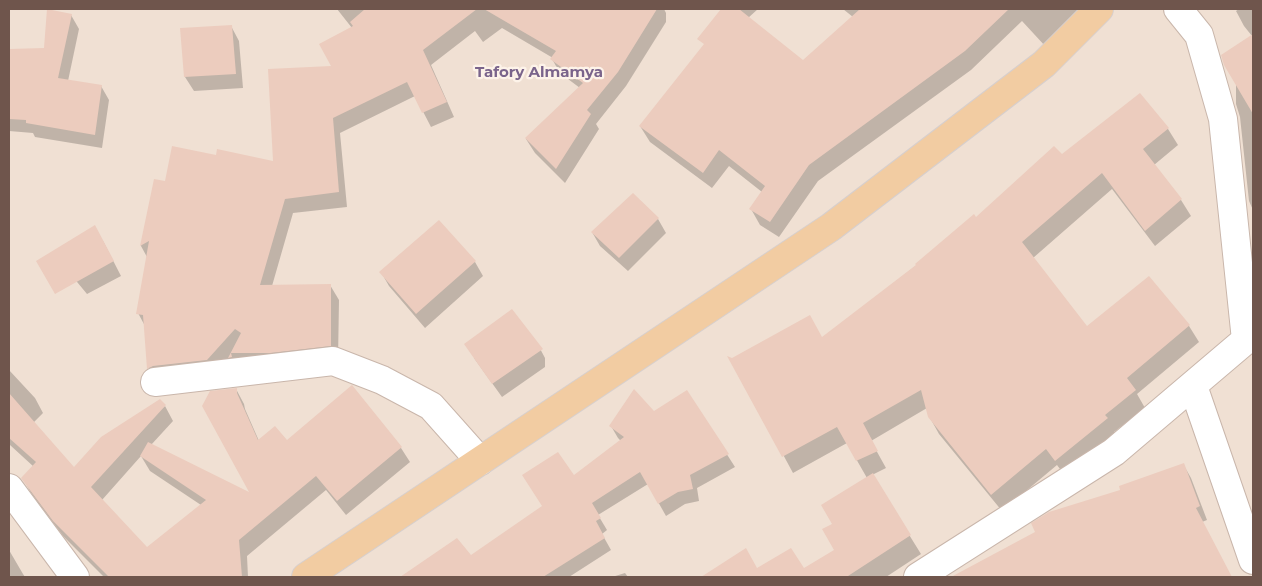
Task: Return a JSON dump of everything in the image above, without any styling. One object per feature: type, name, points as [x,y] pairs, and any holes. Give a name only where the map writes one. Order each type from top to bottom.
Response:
[{"type":"main road","points":[[306,577],[831,227],[1044,64],[1099,9]]},
{"type":"street","points":[[918,577],[1114,452],[1250,337],[1223,119],[1199,35],[1178,9]]},
{"type":"street","points":[[156,382],[333,361],[382,380],[431,406],[480,461]]},
{"type":"street","points":[[1193,386],[1253,560]]},
{"type":"street","points":[[9,488],[75,577]]},
{"type":"shaded area","points":[[9,9],[1253,9],[1253,577],[9,577]]},
{"type":"building","points":[[47,9],[72,14],[58,78],[102,85],[95,135],[26,123],[26,120],[9,119],[9,49],[44,48]]},
{"type":"building","points":[[365,9],[477,9],[423,50],[447,102],[422,113],[407,82],[333,118],[339,192],[285,199],[260,285],[331,284],[331,346],[270,353],[231,353],[232,357],[228,358],[241,333],[235,329],[207,360],[153,366],[147,369],[143,315],[136,314],[149,241],[140,246],[154,179],[165,181],[172,146],[216,155],[217,149],[273,161],[268,69],[331,66],[319,44],[353,26],[350,22]]},
{"type":"building","points":[[484,9],[657,9],[618,72],[587,110],[591,114],[556,169],[525,138],[583,83],[550,59],[556,51]]},
{"type":"building","points":[[721,9],[739,9],[803,60],[860,9],[1009,9],[965,51],[809,165],[770,222],[749,209],[765,186],[719,150],[703,173],[639,126],[704,44],[697,39]]},
{"type":"building","points":[[232,25],[236,74],[184,77],[180,28]]},
{"type":"building","points":[[1253,34],[1253,114],[1224,65],[1221,55]]},
{"type":"building","points":[[1140,93],[1169,128],[1143,149],[1182,199],[1145,231],[1102,173],[1022,242],[1087,326],[1149,276],[1190,325],[1127,378],[1136,390],[1105,415],[1108,418],[1055,461],[1046,449],[991,495],[928,417],[921,390],[863,423],[878,451],[856,461],[837,427],[782,457],[727,356],[732,358],[810,315],[822,337],[916,265],[974,214],[976,217],[1054,146],[1062,154]]},
{"type":"building","points":[[633,193],[659,218],[619,258],[591,232]]},
{"type":"building","points":[[439,220],[476,261],[416,314],[379,272]]},
{"type":"building","points":[[95,225],[114,261],[55,294],[36,261]]},
{"type":"building","points":[[512,309],[543,349],[492,384],[464,344]]},
{"type":"building","points":[[352,385],[402,447],[337,501],[316,476],[239,540],[242,577],[109,577],[53,521],[21,478],[36,462],[9,438],[9,393],[74,467],[101,437],[160,399],[166,405],[91,487],[147,547],[206,500],[140,456],[148,442],[249,492],[202,406],[210,391],[237,388],[237,393],[258,440],[275,426],[287,440]]},
{"type":"building","points":[[634,389],[654,411],[687,390],[729,454],[690,475],[693,489],[678,492],[658,504],[640,472],[592,503],[601,518],[596,521],[605,538],[543,577],[400,577],[457,538],[471,555],[542,506],[522,475],[558,452],[574,475],[624,437],[609,426]]},
{"type":"building","points":[[1184,463],[1200,506],[1196,508],[1232,577],[951,577],[1035,532],[1031,523],[1049,512],[1120,490],[1119,486]]},
{"type":"building","points":[[873,473],[911,535],[848,576],[701,577],[746,548],[757,568],[791,548],[804,568],[834,550],[822,529],[832,524],[821,505]]},
{"type":"district","name":"Tafory Almamya","points":[[539,73]]}]
